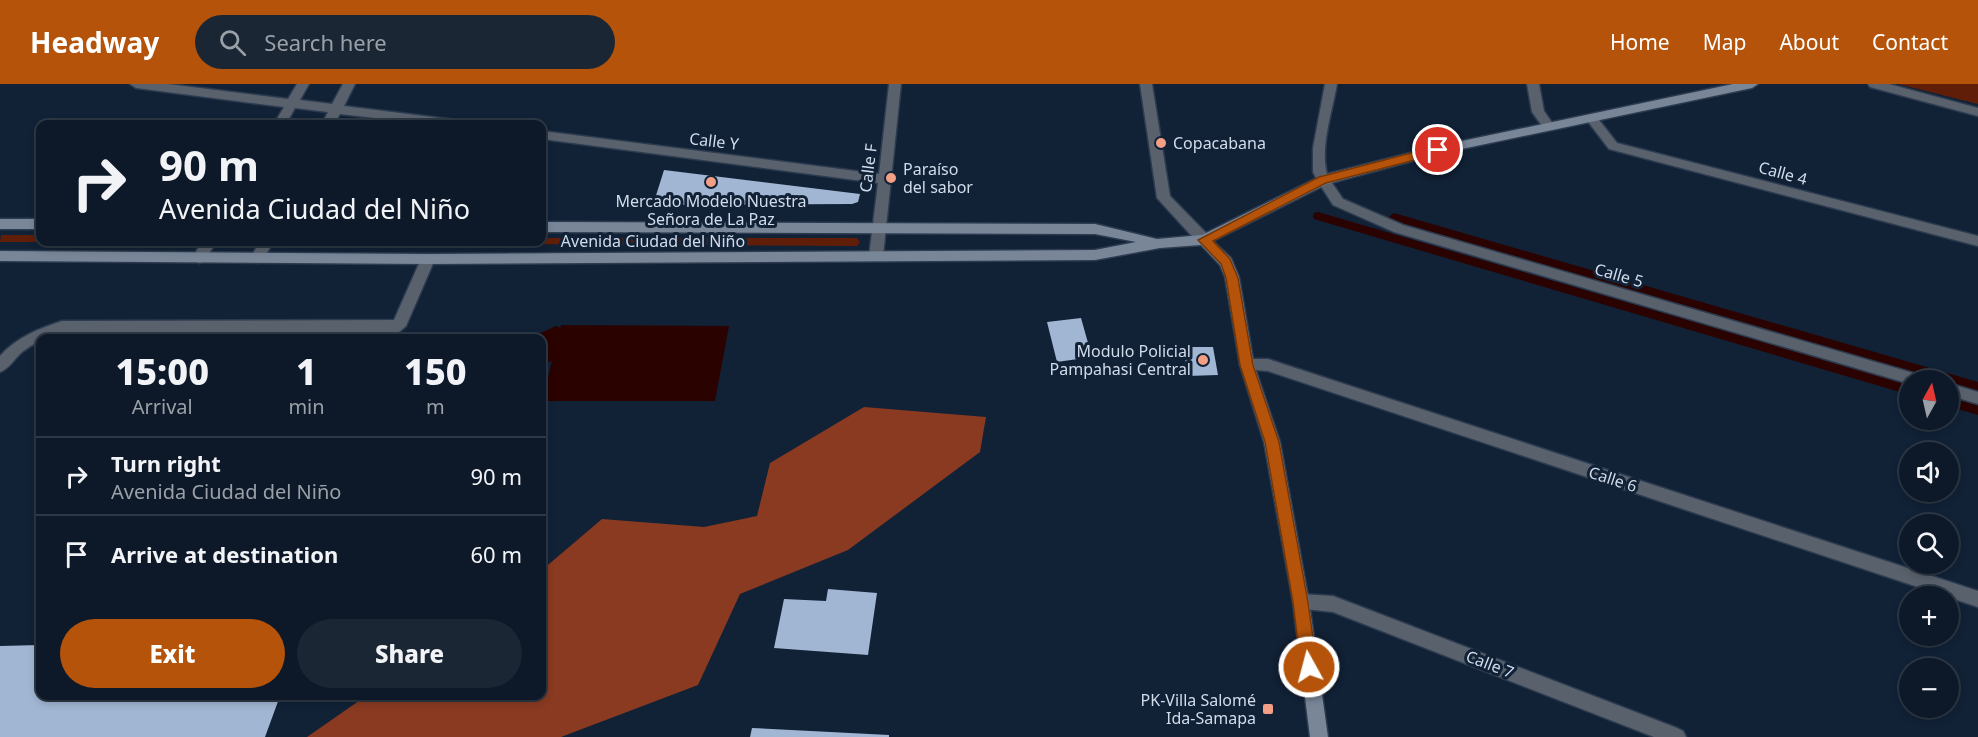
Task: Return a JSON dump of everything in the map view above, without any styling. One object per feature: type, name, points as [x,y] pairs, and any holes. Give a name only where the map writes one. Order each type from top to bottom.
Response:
[{"type":"main road","name":"Avenida Ciudad del Niño","points":[[0,256],[428,259],[1095,255],[1161,243],[1204,240],[1323,180],[1438,150],[1752,84]]},
{"type":"main road","points":[[0,224],[36,224]]},
{"type":"main road","name":"Avenida Ciudad del Niño","points":[[546,227],[1095,229],[1161,243]]},
{"type":"main road","points":[[1204,240],[1226,262],[1232,278],[1246,365],[1272,442],[1300,602],[1319,737]]},
{"type":"street","points":[[136,84],[424,120]]},
{"type":"street","points":[[282,120],[303,84]]},
{"type":"street","points":[[330,120],[349,84]]},
{"type":"street","name":"Calle F","points":[[876,256],[895,84]]},
{"type":"street","points":[[1146,84],[1164,198],[1204,240]]},
{"type":"street","points":[[1323,180],[1319,175],[1318,161],[1331,84]]},
{"type":"street","points":[[1533,84],[1538,112],[1549,127]]},
{"type":"street","points":[[1874,84],[1978,112]]},
{"type":"street","name":"Calle 4","points":[[1592,119],[1613,146],[1978,241]]},
{"type":"street","name":"Calle Y","points":[[546,136],[883,179]]},
{"type":"street","name":"Calle 5","points":[[1323,180],[1338,202],[1399,229],[1899,375]]},
{"type":"street","points":[[199,258],[206,246]]},
{"type":"street","points":[[257,258],[264,246]]},
{"type":"street","points":[[38,334],[62,327],[399,326],[428,259]]},
{"type":"street","points":[[0,366],[13,349],[36,334]]},
{"type":"street","name":"Calle 6","points":[[1246,365],[1279,369],[1978,599]]},
{"type":"street","points":[[1959,392],[1978,398]]},
{"type":"street","name":"Calle 7","points":[[1300,602],[1333,604],[1677,737]]},
{"type":"shaded area","points":[[1898,84],[1978,84],[1978,104]]},
{"type":"shaded area","points":[[1,235],[36,235],[36,242],[0,242]]},
{"type":"shaded area","points":[[546,238],[857,238],[860,242],[857,246],[546,244]]},
{"type":"shaded area","points":[[561,325],[729,326],[715,401],[546,401],[546,385]]},
{"type":"shaded area","points":[[864,407],[986,417],[980,452],[848,550],[740,594],[698,685],[561,737],[307,737],[360,700],[546,700],[546,567],[602,519],[704,527],[757,516],[770,463]]},
{"type":"building","name":"Mercado Modelo Nuestra Señora de La Paz","points":[[664,170],[860,194],[858,202],[852,204],[653,205]]},
{"type":"building","points":[[1081,318],[1092,357],[1057,362],[1047,322]]},
{"type":"building","points":[[1184,347],[1213,347],[1218,375],[1187,376]]},
{"type":"building","points":[[828,589],[877,593],[868,655],[774,648],[784,599],[826,601]]},
{"type":"building","points":[[36,645],[36,700],[279,700],[265,737],[0,737],[0,646]]},
{"type":"building","points":[[752,728],[889,735],[889,737],[750,737]]},
{"type":"waterway","points":[[1318,216],[1899,387]]},
{"type":"waterway","points":[[1394,217],[1978,387]]},
{"type":"waterway","points":[[546,347],[556,342]]},
{"type":"waterway","points":[[1959,404],[1978,410]]},
{"type":"place","name":"Copacabana","points":[[1161,143]]},
{"type":"place","name":"Paraíso del sabor","points":[[891,178]]},
{"type":"place","name":"Mercado Modelo Nuestra Señora de La Paz","points":[[711,182]]},
{"type":"place","name":"Modulo Policial Pampahasi Central","points":[[1203,360]]},
{"type":"place","name":"PK-Villa Salomé Ida-Samapa","points":[[1268,709]]},
{"type":"route","points":[[1309,667],[1272,442],[1246,365],[1232,278],[1226,262],[1204,240],[1323,180],[1438,150]]}]
